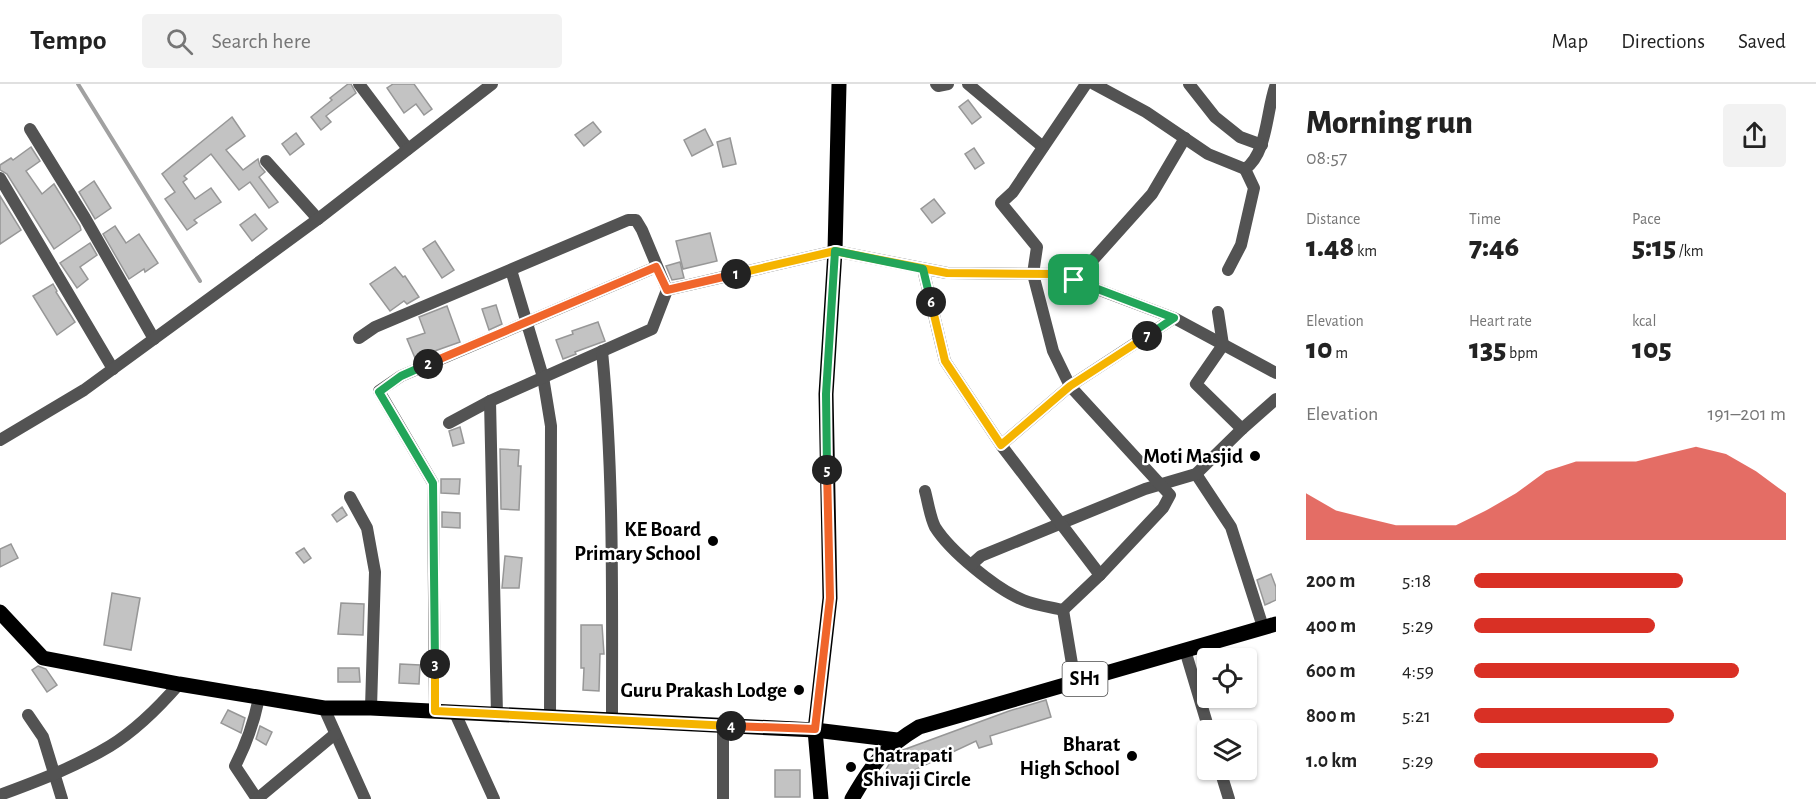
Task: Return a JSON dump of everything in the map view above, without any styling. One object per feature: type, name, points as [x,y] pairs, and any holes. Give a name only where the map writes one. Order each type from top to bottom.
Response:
[{"type":"main road","points":[[821,799],[815,729],[830,598],[826,394],[835,251],[839,84]]},
{"type":"main road","points":[[0,612],[43,658],[324,708],[371,708],[815,729],[897,740]]},
{"type":"main road","name":"SH1","points":[[852,799],[872,765],[897,740],[919,727],[1269,626]]},
{"type":"street","points":[[359,84],[408,149]]},
{"type":"street","points":[[936,84],[948,84]]},
{"type":"street","points":[[968,84],[1043,147]]},
{"type":"street","points":[[1063,610],[1100,575],[1163,508],[1170,495],[1070,386],[1053,351],[1033,274],[1037,247],[1001,202],[1013,192],[1086,84]]},
{"type":"street","points":[[1094,84],[1146,112],[1208,154],[1245,169],[1254,188],[1241,245],[1228,270]]},
{"type":"street","points":[[1189,84],[1215,117],[1240,137],[1262,145]]},
{"type":"street","points":[[1245,169],[1255,162],[1262,145],[1270,101],[1276,84]]},
{"type":"street","points":[[0,440],[84,390],[113,369],[318,219],[489,85]]},
{"type":"street","points":[[30,129],[85,218],[154,339]]},
{"type":"street","points":[[1074,280],[1152,195],[1185,138]]},
{"type":"street","points":[[266,161],[318,219]]},
{"type":"street","points":[[0,178],[113,369]]},
{"type":"street","points":[[359,338],[375,327],[628,220],[636,220],[667,290],[652,329],[490,401],[449,423]]},
{"type":"street","points":[[667,290],[835,251],[947,273],[1057,274],[1174,318],[1276,373]]},
{"type":"street","points":[[435,711],[433,483],[379,392],[401,376],[656,267]]},
{"type":"street","points":[[923,269],[945,361],[1001,445],[1100,575]]},
{"type":"street","points":[[511,270],[543,377],[551,426],[550,717]]},
{"type":"street","points":[[1218,312],[1223,345],[1196,384],[1242,429]]},
{"type":"street","points":[[1001,445],[1070,386],[1174,318]]},
{"type":"street","points":[[602,351],[608,416],[611,492],[612,720]]},
{"type":"street","points":[[972,564],[981,556],[1145,489],[1196,474],[1276,399]]},
{"type":"street","points":[[490,401],[497,715]]},
{"type":"street","points":[[1196,474],[1231,527],[1269,626]]},
{"type":"street","points":[[925,491],[935,526],[962,559],[972,564],[979,573],[1022,599],[1063,610]]},
{"type":"street","points":[[350,497],[367,528],[375,572],[371,708]]},
{"type":"street","points":[[1063,610],[1075,682]]},
{"type":"street","points":[[1185,650],[1206,720]]},
{"type":"street","points":[[0,795],[54,775],[111,746],[156,710],[179,684]]},
{"type":"street","points":[[259,698],[254,723],[245,748],[235,766],[257,799],[335,734]]},
{"type":"street","points":[[324,708],[365,799]]},
{"type":"street","points":[[455,713],[494,799]]},
{"type":"street","points":[[28,715],[42,737],[62,799]]},
{"type":"street","points":[[723,725],[723,799]]},
{"type":"street","points":[[1223,780],[1229,799]]},
{"type":"building","points":[[348,84],[351,84],[356,93],[326,116],[331,122],[321,130],[311,117]]},
{"type":"building","points":[[393,84],[414,84],[432,109],[424,115],[416,104],[404,113],[387,88]]},
{"type":"building","points":[[968,100],[981,117],[972,124],[959,107]]},
{"type":"building","points":[[232,117],[245,136],[226,150],[243,170],[258,159],[265,172],[259,177],[278,202],[269,208],[250,182],[239,190],[211,154],[184,176],[187,179],[183,182],[195,199],[211,188],[221,202],[194,220],[197,223],[187,230],[165,199],[175,192],[162,174]]},
{"type":"building","points":[[593,122],[601,132],[584,146],[575,135]]},
{"type":"building","points":[[705,129],[713,145],[692,156],[684,140]]},
{"type":"building","points":[[296,133],[304,144],[290,155],[282,144]]},
{"type":"building","points":[[730,138],[736,164],[723,167],[717,142]]},
{"type":"building","points":[[31,147],[40,161],[26,171],[42,194],[54,184],[81,230],[54,249],[7,174],[0,170],[0,165],[11,158],[13,160]]},
{"type":"building","points":[[974,148],[984,163],[975,169],[965,154]]},
{"type":"building","points":[[94,181],[111,208],[95,219],[79,192]]},
{"type":"building","points":[[0,196],[21,230],[0,244]]},
{"type":"building","points":[[934,199],[945,213],[932,223],[921,209]]},
{"type":"building","points":[[255,214],[267,229],[252,241],[240,225]]},
{"type":"building","points":[[115,226],[126,243],[139,234],[158,263],[129,279],[103,234]]},
{"type":"building","points":[[710,233],[717,261],[683,269],[676,241]]},
{"type":"building","points":[[435,241],[454,270],[442,278],[423,249]]},
{"type":"building","points":[[90,243],[97,255],[80,267],[88,279],[77,288],[60,263]]},
{"type":"building","points":[[680,262],[684,278],[672,280],[666,266]]},
{"type":"building","points":[[395,267],[403,277],[405,276],[419,297],[407,304],[404,301],[390,311],[370,284]]},
{"type":"building","points":[[53,284],[75,322],[57,335],[33,296]]},
{"type":"building","points":[[496,305],[502,324],[489,330],[482,309]]},
{"type":"building","points":[[447,306],[460,342],[415,358],[407,339],[425,333],[419,317]]},
{"type":"building","points":[[598,322],[605,341],[563,359],[556,340],[573,334],[572,331]]},
{"type":"building","points":[[460,427],[464,443],[453,446],[449,431]]},
{"type":"building","points":[[500,449],[519,450],[518,466],[521,466],[519,510],[501,509]]},
{"type":"building","points":[[441,479],[460,479],[459,494],[441,493]]},
{"type":"building","points":[[342,507],[347,515],[337,522],[332,515]]},
{"type":"building","points":[[442,512],[460,513],[460,528],[442,527]]},
{"type":"building","points":[[11,544],[18,558],[0,567],[0,549]]},
{"type":"building","points":[[304,548],[311,558],[304,563],[296,553]]},
{"type":"building","points":[[505,556],[522,558],[519,588],[502,588]]},
{"type":"building","points":[[1271,574],[1276,587],[1276,600],[1265,605],[1257,580]]},
{"type":"building","points":[[112,593],[140,598],[131,650],[104,645]]},
{"type":"building","points":[[341,603],[364,604],[363,635],[338,634]]},
{"type":"building","points":[[581,625],[602,625],[604,654],[600,654],[599,691],[583,690]]},
{"type":"building","points":[[400,664],[420,665],[419,684],[399,683]]},
{"type":"building","points":[[38,666],[46,669],[57,685],[47,692],[32,670]]},
{"type":"building","points":[[338,668],[359,668],[360,682],[338,682]]},
{"type":"building","points":[[1046,700],[1051,717],[990,736],[992,744],[979,748],[976,741],[887,783],[884,773],[892,759],[903,750],[1009,711]]},
{"type":"building","points":[[228,710],[245,718],[241,733],[221,723]]},
{"type":"building","points":[[260,726],[272,732],[266,745],[256,739]]},
{"type":"building","points":[[775,770],[800,770],[800,797],[775,797]]},
{"type":"waterway","points":[[78,84],[200,281]]},
{"type":"place","name":"Moti Masjid","points":[[1255,456]]},
{"type":"place","name":"KE Board Primary School","points":[[713,541]]},
{"type":"place","name":"Guru Prakash Lodge","points":[[799,690]]},
{"type":"place","name":"Bharat High School","points":[[1132,756]]},
{"type":"place","name":"Chatrapati Shivaji Circle","points":[[851,767]]},
{"type":"route","points":[[1074,280],[1057,274],[947,273],[835,251],[667,290],[656,267],[401,376],[379,392],[433,483],[435,711],[815,729],[830,598],[826,394],[835,251],[923,269],[945,361],[1001,445],[1070,386],[1174,318],[1074,280]]}]
